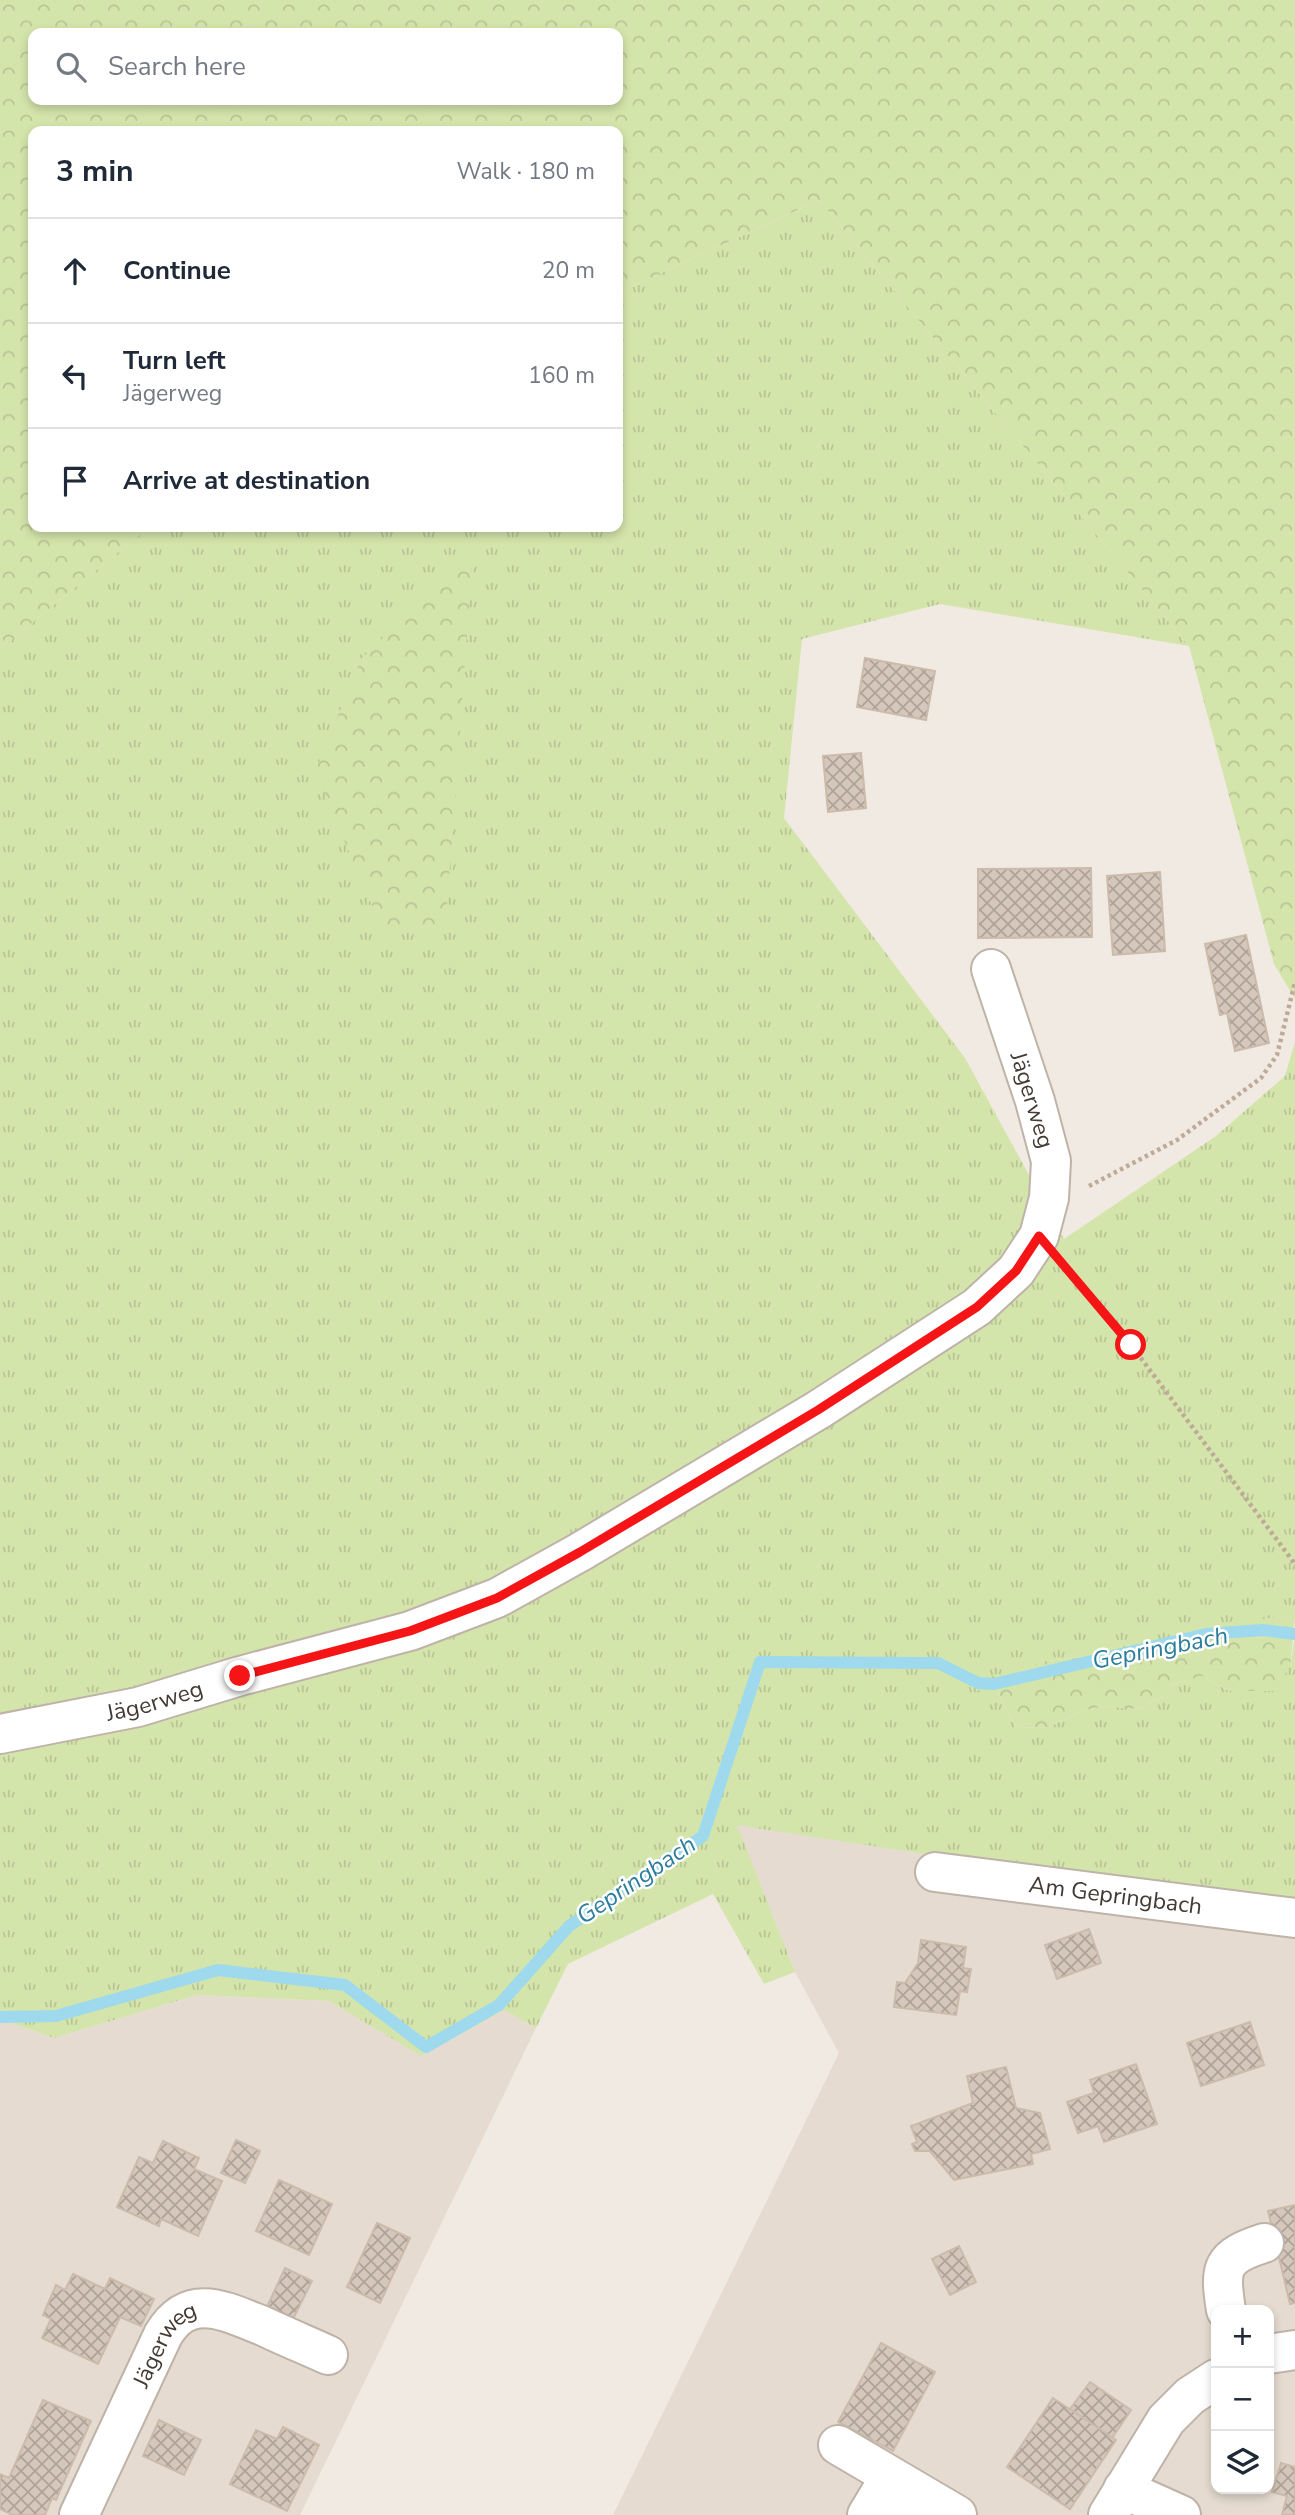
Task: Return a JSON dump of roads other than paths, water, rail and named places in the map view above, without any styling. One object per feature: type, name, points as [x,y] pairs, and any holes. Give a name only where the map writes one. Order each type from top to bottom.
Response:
[{"type":"street","name":"Jägerweg","points":[[0,1734],[138,1707],[240,1676],[410,1631],[497,1598],[580,1552],[818,1410],[977,1307],[1016,1271],[1039,1236],[1048,1198],[1051,1161],[1035,1101],[991,969]]},
{"type":"street","name":"Am Gepringbach","points":[[935,1872],[1295,1918]]},
{"type":"street","points":[[1225,2305],[1221,2280],[1228,2262],[1240,2251],[1264,2243]]},
{"type":"street","name":"Jägerweg","points":[[79,2515],[163,2335],[170,2323],[181,2314],[196,2308],[211,2307],[328,2354]]},
{"type":"street","points":[[1274,2353],[1295,2350]]},
{"type":"street","points":[[1181,2515],[1115,2502],[1166,2420],[1190,2396],[1211,2382]]},
{"type":"street","points":[[838,2445],[952,2512]]},
{"type":"street","points":[[867,2515],[882,2490],[908,2504],[952,2512]]},
{"type":"waterway","name":"Gepringbach","points":[[0,2017],[56,2016],[218,1970],[345,1985],[426,2047],[499,2005],[569,1926],[703,1836],[760,1662],[938,1663],[978,1683],[994,1684],[1206,1634],[1263,1630],[1295,1634]]}]
